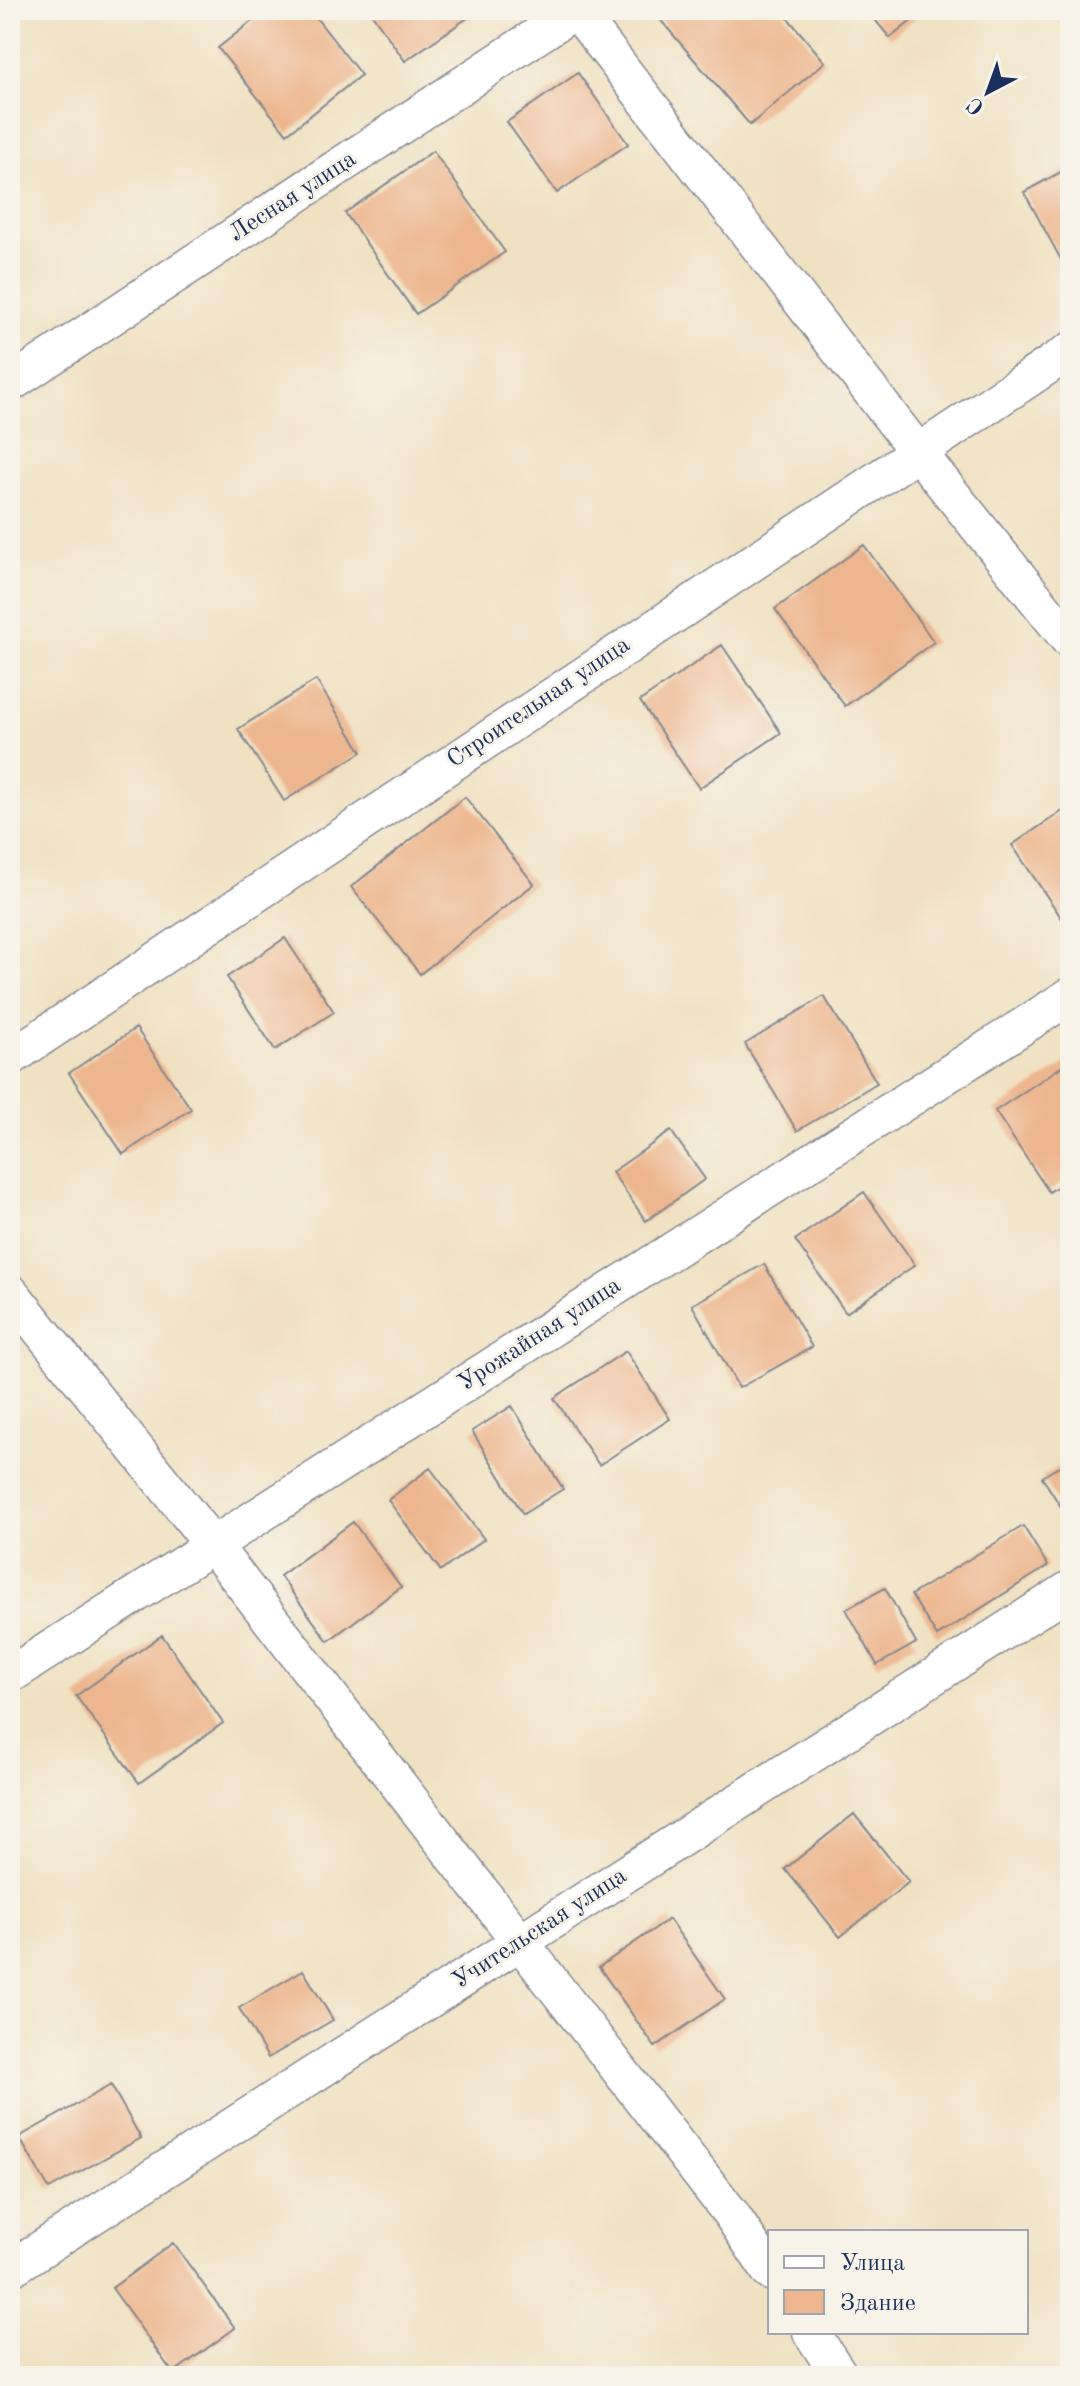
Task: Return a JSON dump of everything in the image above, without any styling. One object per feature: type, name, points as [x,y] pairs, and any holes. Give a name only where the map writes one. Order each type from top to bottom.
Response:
[{"type":"street","name":"Лесная улица","points":[[10,384],[576,10]]},
{"type":"street","points":[[576,10],[917,451],[1070,641]]},
{"type":"street","name":"Строительная улица","points":[[10,1058],[1070,351]]},
{"type":"street","name":"Урожайная улица","points":[[10,1675],[1070,996]]},
{"type":"street","points":[[10,1292],[212,1544],[731,2214],[768,2269]]},
{"type":"street","name":"Учительская улица","points":[[10,2269],[1070,1589]]},
{"type":"street","points":[[812,2334],[840,2376]]},
{"type":"building","points":[[266,10],[310,10],[361,75],[287,134],[218,48]]},
{"type":"building","points":[[369,10],[479,10],[405,61]]},
{"type":"building","points":[[666,10],[781,10],[825,62],[750,125],[658,17]]},
{"type":"building","points":[[867,10],[925,10],[890,38]]},
{"type":"building","points":[[578,73],[628,144],[557,193],[507,122]]},
{"type":"building","points":[[433,151],[505,252],[416,314],[345,213]]},
{"type":"building","points":[[1070,167],[1070,276],[1024,192]]},
{"type":"building","points":[[864,545],[934,642],[845,706],[775,609]]},
{"type":"building","points":[[722,645],[781,733],[699,788],[640,701]]},
{"type":"building","points":[[316,680],[362,752],[284,801],[238,729]]},
{"type":"building","points":[[465,797],[534,884],[420,974],[351,887]]},
{"type":"building","points":[[1070,806],[1070,925],[1067,926],[1012,845]]},
{"type":"building","points":[[285,938],[334,1012],[275,1050],[227,977]]},
{"type":"building","points":[[824,996],[877,1083],[797,1131],[745,1044]]},
{"type":"building","points":[[136,1028],[191,1109],[123,1154],[69,1073]]},
{"type":"building","points":[[1070,1061],[1070,1178],[1049,1192],[995,1111]]},
{"type":"building","points":[[671,1131],[705,1179],[646,1221],[612,1172]]},
{"type":"building","points":[[864,1192],[915,1265],[846,1313],[795,1240]]},
{"type":"building","points":[[764,1264],[812,1347],[739,1388],[692,1305]]},
{"type":"building","points":[[626,1351],[670,1419],[599,1465],[554,1398]]},
{"type":"building","points":[[512,1406],[563,1489],[523,1514],[472,1431]]},
{"type":"building","points":[[1070,1460],[1070,1521],[1042,1477]]},
{"type":"building","points":[[430,1468],[484,1539],[441,1571],[388,1500]]},
{"type":"building","points":[[353,1522],[401,1587],[328,1641],[280,1576]]},
{"type":"building","points":[[1023,1526],[1048,1566],[937,1636],[911,1595]]},
{"type":"building","points":[[885,1588],[916,1643],[877,1665],[846,1609]]},
{"type":"building","points":[[162,1635],[223,1723],[139,1783],[76,1696]]},
{"type":"building","points":[[854,1814],[909,1882],[840,1937],[785,1869]]},
{"type":"building","points":[[669,1919],[725,1999],[655,2047],[599,1967]]},
{"type":"building","points":[[303,1970],[333,2020],[268,2058],[239,2008]]},
{"type":"building","points":[[111,2085],[141,2138],[49,2189],[19,2137]]},
{"type":"building","points":[[173,2243],[235,2328],[173,2373],[112,2288]]}]
